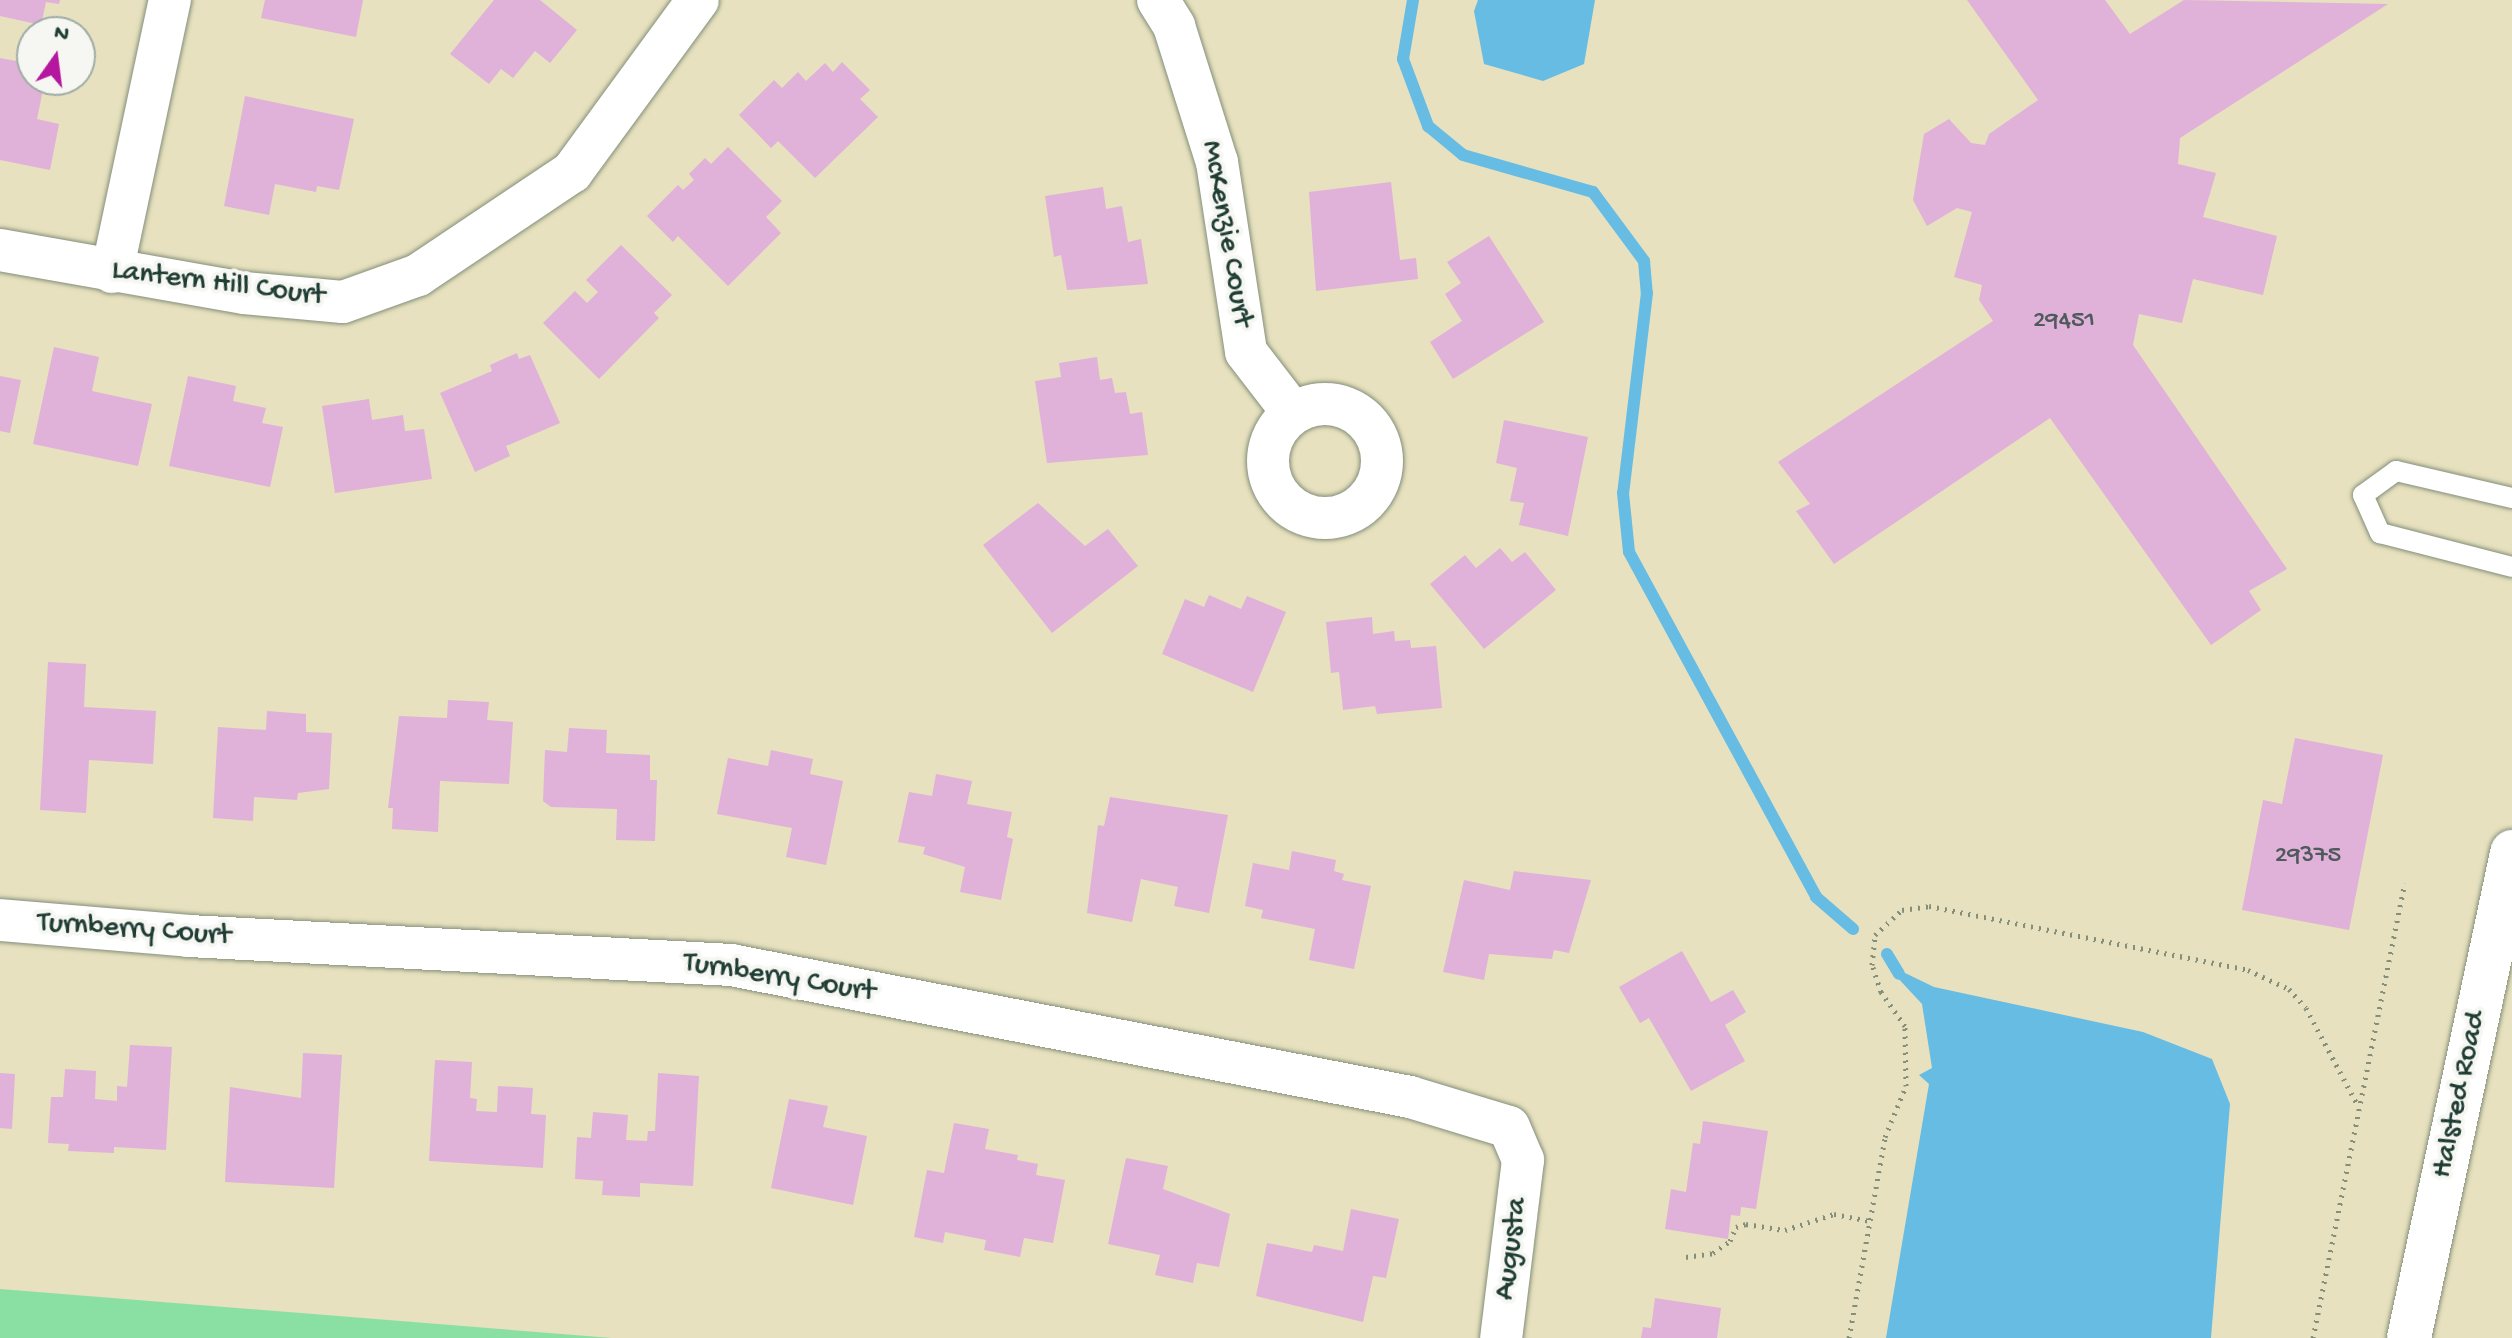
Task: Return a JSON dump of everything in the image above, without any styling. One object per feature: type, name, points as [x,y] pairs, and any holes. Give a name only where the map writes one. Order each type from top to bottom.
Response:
[{"type":"street","points":[[112,272],[170,0]]},
{"type":"street","name":"Lantern Hill Court","points":[[0,250],[112,272],[343,302],[418,275],[572,172],[698,0]]},
{"type":"street","name":"McKenzie Court","points":[[1158,0],[1174,26],[1217,162],[1246,352],[1293,413]]},
{"type":"street","name":"Halsted Road","points":[[2409,1338],[2512,852]]},
{"type":"street","name":"Turnberry Court","points":[[0,920],[731,965],[1410,1097],[1509,1127],[1523,1160]]},
{"type":"street","name":"Augusta","points":[[1501,1338],[1523,1160]]},
{"type":"lane","points":[[2512,498],[2396,471],[2363,495],[2380,533],[2512,567]]},
{"type":"path","points":[[2313,1338],[2357,1104],[2405,883]]},
{"type":"path","points":[[1849,1338],[1885,1137],[1906,1086],[1909,1052],[1905,1026],[1881,992],[1872,965],[1875,935],[1902,910],[1929,906],[2248,970],[2289,989],[2306,1008],[2357,1104]]},
{"type":"path","points":[[1686,1257],[1713,1253],[1730,1241],[1736,1227],[1746,1224],[1785,1230],[1834,1214],[1869,1221]]},
{"type":"green space","points":[[0,1289],[612,1338],[0,1338]]},
{"type":"water","points":[[1478,0],[1595,0],[1584,64],[1543,81],[1484,64],[1474,11]]},
{"type":"water","points":[[1903,972],[1934,987],[2143,1032],[2212,1059],[2230,1104],[2211,1338],[1886,1338],[1929,1084],[1919,1075],[1932,1068],[1922,1004],[1896,976]]},
{"type":"building","points":[[0,0],[60,0],[59,4],[46,2],[43,16],[16,16],[16,20],[0,16]]},
{"type":"building","points":[[265,0],[363,0],[356,37],[261,18]]},
{"type":"building","points":[[494,0],[540,0],[577,30],[550,63],[535,51],[513,78],[501,69],[489,84],[450,54]]},
{"type":"building","points":[[1967,0],[2105,0],[2130,34],[2184,0],[2388,4],[2180,138],[2178,164],[2216,173],[2203,217],[2277,236],[2263,295],[2193,279],[2182,323],[2139,314],[2133,345],[2287,569],[2249,591],[2261,610],[2211,645],[2050,418],[1834,564],[1796,511],[1810,504],[1778,462],[1993,321],[1979,300],[1982,285],[1954,277],[1972,212],[1957,208],[1927,226],[1913,200],[1924,134],[1949,119],[1971,143],[1985,145],[1989,134],[2038,100]]},
{"type":"building","points":[[0,58],[16,61],[16,96],[42,96],[37,119],[59,124],[50,170],[0,160]]},
{"type":"building","points":[[842,62],[870,90],[860,99],[878,117],[815,178],[778,141],[771,148],[739,115],[774,80],[782,88],[798,72],[806,81],[825,63],[833,72]]},
{"type":"building","points":[[245,96],[354,119],[339,190],[317,186],[316,192],[275,184],[269,215],[224,206]]},
{"type":"building","points":[[728,147],[782,201],[766,217],[781,233],[728,286],[678,236],[673,242],[647,216],[678,185],[683,190],[694,180],[689,174],[705,158],[711,164]]},
{"type":"building","points":[[1391,182],[1400,260],[1416,258],[1418,279],[1316,291],[1309,192]]},
{"type":"building","points":[[1103,187],[1106,209],[1122,206],[1128,242],[1141,239],[1148,284],[1067,290],[1061,255],[1054,257],[1045,196]]},
{"type":"building","points":[[1489,236],[1544,322],[1453,379],[1430,342],[1462,321],[1445,294],[1461,283],[1447,262]]},
{"type":"building","points":[[621,245],[672,295],[654,313],[659,318],[599,379],[543,323],[575,291],[587,303],[598,292],[586,280]]},
{"type":"building","points":[[54,347],[99,357],[92,391],[152,404],[138,466],[33,444]]},
{"type":"building","points":[[517,353],[519,359],[530,355],[560,423],[506,446],[510,456],[475,472],[440,393],[492,371],[490,365]]},
{"type":"building","points":[[1097,357],[1100,380],[1112,378],[1115,393],[1126,392],[1130,414],[1142,412],[1148,455],[1047,463],[1035,381],[1061,377],[1059,363]]},
{"type":"building","points":[[0,376],[21,380],[10,433],[0,431]]},
{"type":"building","points":[[188,376],[236,386],[233,401],[266,408],[262,423],[283,427],[270,487],[169,466]]},
{"type":"building","points":[[369,399],[372,420],[403,415],[405,431],[424,429],[432,479],[335,493],[322,406]]},
{"type":"building","points":[[1504,420],[1588,437],[1568,536],[1519,525],[1524,503],[1510,501],[1517,468],[1496,463]]},
{"type":"building","points":[[1038,503],[1085,546],[1108,529],[1138,566],[1052,633],[983,545]]},
{"type":"building","points":[[1500,548],[1512,562],[1525,552],[1556,590],[1484,649],[1430,584],[1465,555],[1476,568]]},
{"type":"building","points":[[1209,595],[1241,609],[1247,596],[1286,612],[1253,692],[1162,654],[1185,599],[1204,607]]},
{"type":"building","points":[[1372,617],[1373,634],[1394,631],[1395,641],[1410,640],[1411,648],[1436,646],[1442,708],[1377,714],[1375,706],[1343,710],[1339,672],[1331,673],[1326,622]]},
{"type":"building","points":[[48,662],[86,664],[84,707],[156,711],[153,764],[89,760],[86,813],[40,810]]},
{"type":"building","points":[[448,700],[489,702],[487,720],[513,722],[509,784],[440,781],[438,832],[392,829],[393,808],[388,808],[399,716],[447,718]]},
{"type":"building","points":[[267,711],[306,714],[306,732],[332,733],[329,789],[298,793],[297,800],[254,797],[253,821],[213,818],[218,727],[266,730]]},
{"type":"building","points":[[569,728],[607,730],[606,753],[650,755],[650,780],[657,780],[655,841],[616,840],[617,809],[551,807],[543,801],[545,750],[567,752]]},
{"type":"building","points":[[2295,738],[2383,755],[2349,930],[2242,910],[2263,800],[2282,804]]},
{"type":"building","points":[[771,750],[813,759],[810,774],[843,781],[826,865],[786,857],[792,828],[717,814],[728,758],[768,766]]},
{"type":"building","points":[[936,774],[972,781],[967,804],[1012,812],[1007,837],[1013,839],[1001,900],[960,892],[965,867],[923,854],[925,847],[898,842],[909,792],[932,796]]},
{"type":"building","points":[[1110,797],[1228,815],[1209,913],[1174,906],[1178,887],[1141,879],[1132,922],[1087,913],[1098,825],[1104,826]]},
{"type":"building","points":[[1292,851],[1336,860],[1334,871],[1344,874],[1342,880],[1371,886],[1354,969],[1309,960],[1315,929],[1261,918],[1263,910],[1245,906],[1253,863],[1289,870]]},
{"type":"building","points":[[1514,871],[1591,880],[1569,953],[1554,950],[1552,959],[1489,954],[1484,980],[1443,972],[1464,880],[1510,890]]},
{"type":"building","points":[[1682,951],[1711,1002],[1733,990],[1746,1012],[1725,1025],[1745,1061],[1691,1091],[1649,1018],[1640,1023],[1619,987]]},
{"type":"building","points":[[130,1045],[172,1047],[166,1150],[114,1147],[114,1153],[68,1151],[69,1144],[48,1143],[51,1097],[63,1097],[65,1069],[96,1071],[95,1099],[117,1101],[117,1086],[127,1087]]},
{"type":"building","points":[[303,1053],[342,1055],[334,1188],[225,1182],[230,1087],[301,1098]]},
{"type":"building","points":[[435,1060],[472,1062],[470,1098],[477,1099],[476,1111],[497,1112],[498,1086],[533,1088],[531,1114],[546,1115],[543,1168],[429,1161]]},
{"type":"building","points":[[0,1073],[15,1074],[12,1129],[0,1128]]},
{"type":"building","points":[[658,1073],[699,1076],[693,1186],[640,1183],[640,1197],[602,1195],[603,1181],[575,1179],[577,1137],[591,1138],[593,1112],[628,1115],[626,1140],[647,1141],[648,1131],[655,1131]]},
{"type":"building","points":[[789,1099],[828,1106],[823,1127],[867,1136],[853,1205],[771,1188]]},
{"type":"building","points":[[1703,1121],[1768,1131],[1756,1209],[1741,1207],[1740,1216],[1731,1215],[1728,1239],[1665,1229],[1671,1189],[1686,1192],[1693,1143],[1700,1144]]},
{"type":"building","points":[[954,1123],[989,1129],[985,1149],[1018,1155],[1017,1160],[1038,1164],[1036,1175],[1065,1180],[1053,1243],[1024,1238],[1020,1257],[984,1250],[986,1240],[945,1232],[943,1243],[914,1237],[927,1170],[944,1173]]},
{"type":"building","points":[[1126,1158],[1168,1166],[1163,1189],[1230,1214],[1219,1267],[1197,1263],[1193,1283],[1155,1275],[1160,1255],[1108,1244]]},
{"type":"building","points":[[1351,1209],[1399,1219],[1386,1278],[1373,1276],[1363,1322],[1256,1296],[1267,1243],[1312,1252],[1314,1245],[1343,1251]]},
{"type":"building","points":[[1655,1298],[1721,1308],[1717,1338],[1641,1338],[1643,1327],[1651,1328]]},
{"type":"waterway","points":[[1413,0],[1403,59],[1428,126],[1463,155],[1593,192],[1644,261],[1647,293],[1623,493],[1629,552],[1816,897],[1853,929]]},
{"type":"waterway","points":[[1887,954],[1899,974]]}]
